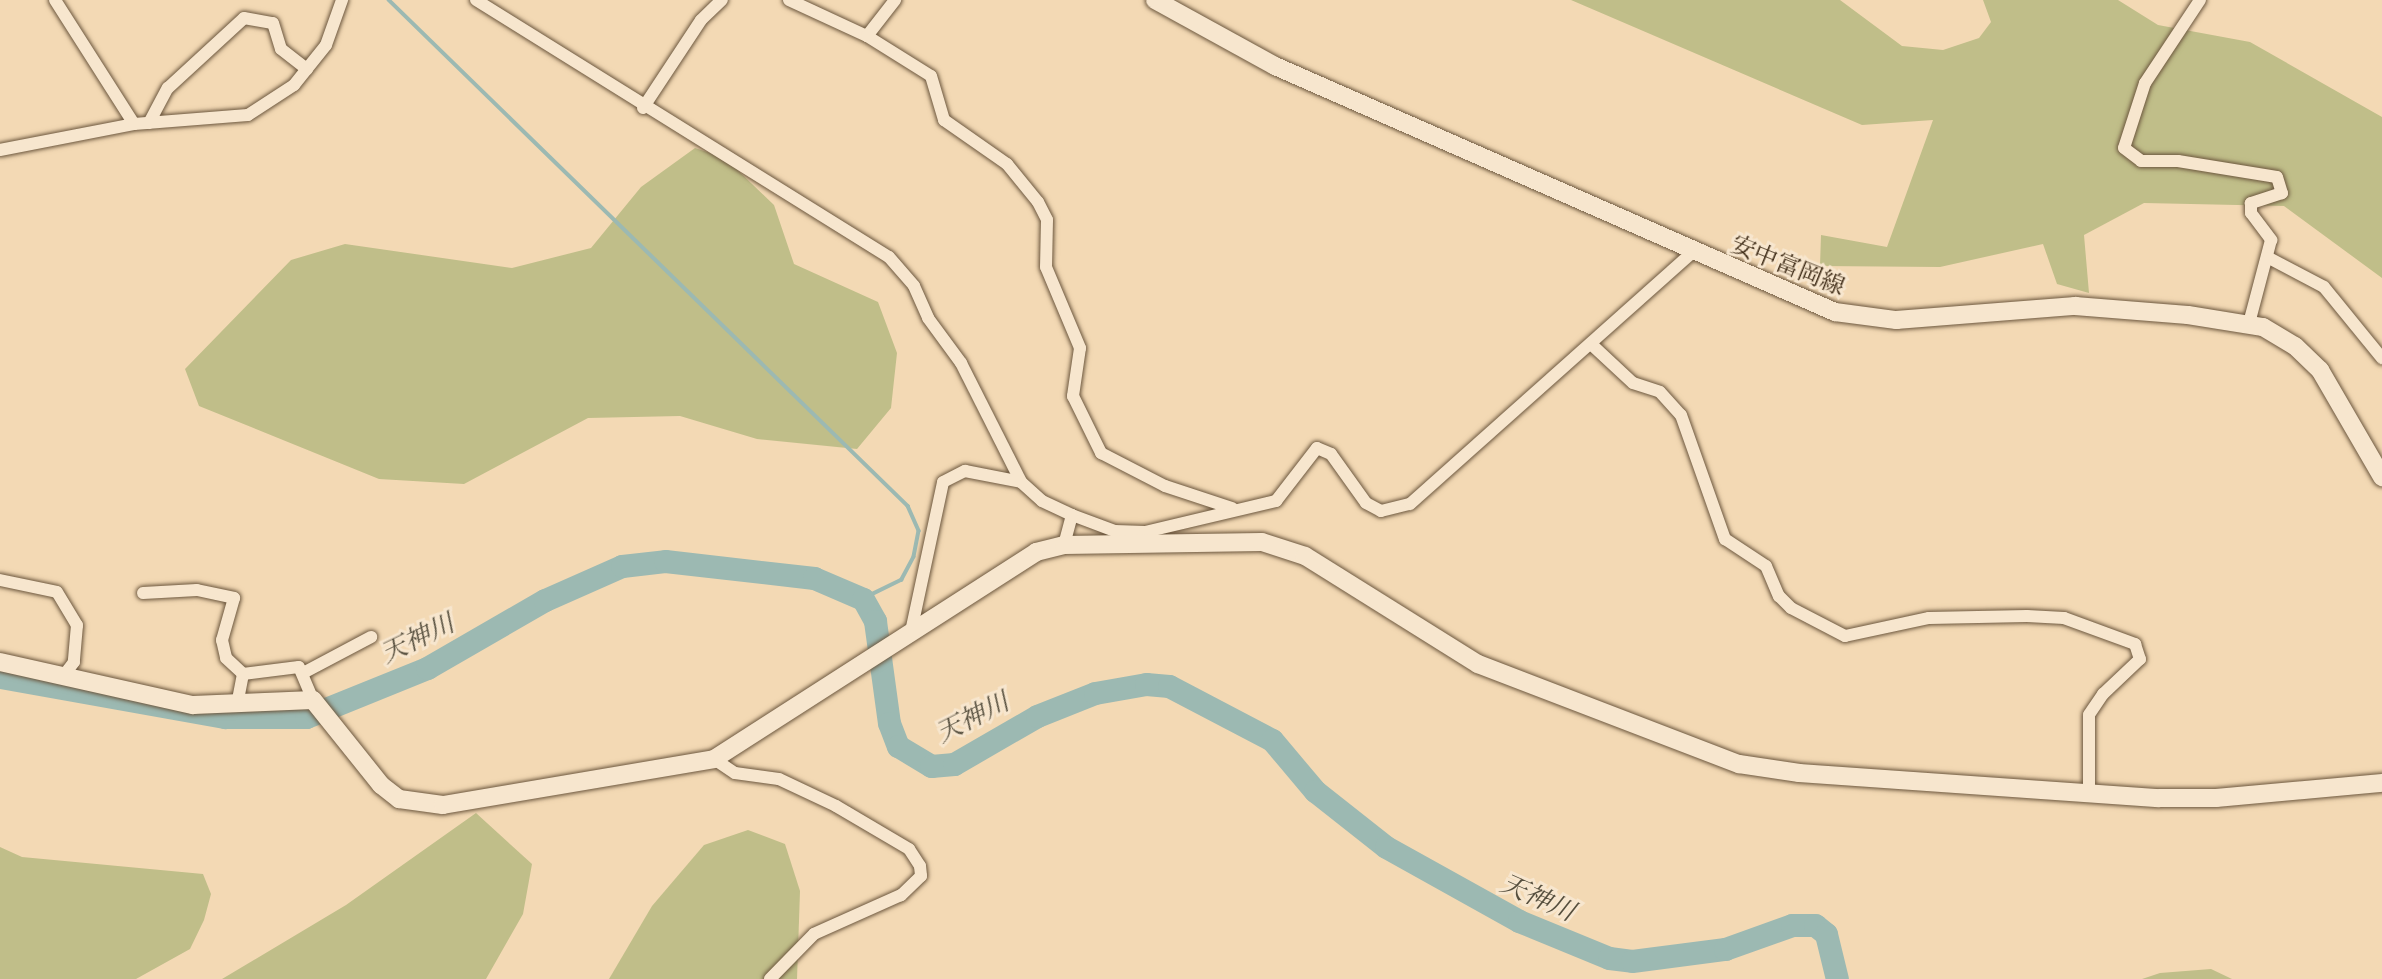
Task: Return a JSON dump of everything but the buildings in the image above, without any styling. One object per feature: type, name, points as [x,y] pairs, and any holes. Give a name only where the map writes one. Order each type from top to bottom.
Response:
[{"type":"street","points":[[54,0],[134,124]]},
{"type":"street","points":[[0,150],[134,124],[248,115],[278,99],[326,45],[342,0]]},
{"type":"street","points":[[476,0],[643,108],[888,257],[914,286],[929,318],[961,363],[1021,482],[1042,501],[1115,531],[1144,532],[1181,526],[1218,510],[1236,510],[1276,500],[1317,448],[1331,454],[1366,503],[1381,511],[1409,504],[1692,253]]},
{"type":"street","points":[[643,108],[701,20],[722,0]]},
{"type":"street","points":[[789,0],[867,37],[930,76],[944,120],[1007,164],[1038,202],[1047,220],[1046,267],[1080,348],[1073,396],[1101,453],[1165,486],[1236,510]]},
{"type":"street","points":[[867,37],[895,0]]},
{"type":"street","name":"安中富岡線","points":[[1155,0],[1275,66],[1819,307],[1872,320],[2075,306],[2249,323],[2274,332],[2319,370],[2382,477]]},
{"type":"street","points":[[2200,0],[2145,83],[2124,148],[2141,161],[2178,161],[2277,177],[2281,193],[2251,203],[2252,213],[2272,240],[2249,323]]},
{"type":"street","points":[[149,123],[168,88],[244,18],[273,23],[281,49],[307,68]]},
{"type":"street","points":[[2269,258],[2324,287],[2382,358]]},
{"type":"street","points":[[1591,344],[1633,383],[1660,392],[1681,415],[1725,539],[1766,566],[1779,596],[1791,608],[1845,636],[1929,618],[2028,616],[2064,618],[2135,644],[2140,659],[2103,694],[2089,715],[2089,793]]},
{"type":"street","points":[[912,627],[943,482],[965,471],[1021,482]]},
{"type":"street","points":[[1064,545],[1072,515]]},
{"type":"street","points":[[305,672],[315,701],[381,785],[399,799],[443,805],[714,759],[1016,560],[1064,545],[1281,545],[1478,664],[1739,764],[1799,773],[2089,793],[2216,798],[2382,783]]},
{"type":"street","points":[[0,580],[57,592],[77,625],[74,662],[62,678]]},
{"type":"street","points":[[143,593],[231,595],[222,640],[226,658],[243,674]]},
{"type":"street","points":[[243,674],[292,667],[305,672],[372,638]]},
{"type":"street","points":[[0,662],[157,701],[237,704],[315,701]]},
{"type":"street","points":[[237,704],[243,674]]},
{"type":"street","points":[[714,759],[735,773],[779,779],[836,806],[909,849],[920,866],[921,876],[901,895],[814,934],[771,979]]},
{"type":"shaded area","points":[[1571,0],[1840,0],[1902,46],[1943,50],[1979,38],[1991,22],[1983,0],[2118,0],[2158,25],[2250,42],[2382,117],[2382,278],[2284,206],[2144,203],[2084,235],[2089,293],[2057,284],[2043,244],[1940,267],[1820,266],[1821,235],[1887,247],[1933,120],[1862,125]]},
{"type":"shaded area","points":[[695,148],[725,158],[774,205],[794,264],[878,302],[897,353],[891,408],[857,449],[757,439],[680,416],[588,418],[464,484],[379,479],[199,406],[185,369],[291,260],[345,244],[512,268],[591,248],[641,187]]},
{"type":"shaded area","points":[[476,813],[532,864],[523,914],[486,979],[222,979],[346,905]]},
{"type":"shaded area","points":[[748,830],[785,844],[800,891],[797,979],[609,979],[652,906],[704,845]]},
{"type":"shaded area","points":[[0,847],[22,857],[203,874],[211,894],[204,920],[190,949],[136,979],[0,979]]},
{"type":"shaded area","points":[[2211,969],[2232,979],[2142,979],[2160,973]]},
{"type":"waterway","points":[[389,0],[908,506],[919,531],[914,557],[902,580],[863,599]]},
{"type":"waterway","name":"天神川","points":[[0,677],[225,717],[306,717],[427,668],[545,600],[622,566],[665,561],[814,578],[863,599],[875,621],[889,723],[898,746],[931,766],[954,764],[1037,716],[1095,693],[1146,684],[1169,686],[1272,740],[1315,791],[1386,847],[1519,921],[1609,958],[1632,961],[1725,949],[1792,925],[1815,925],[1826,934],[1837,979]]}]
